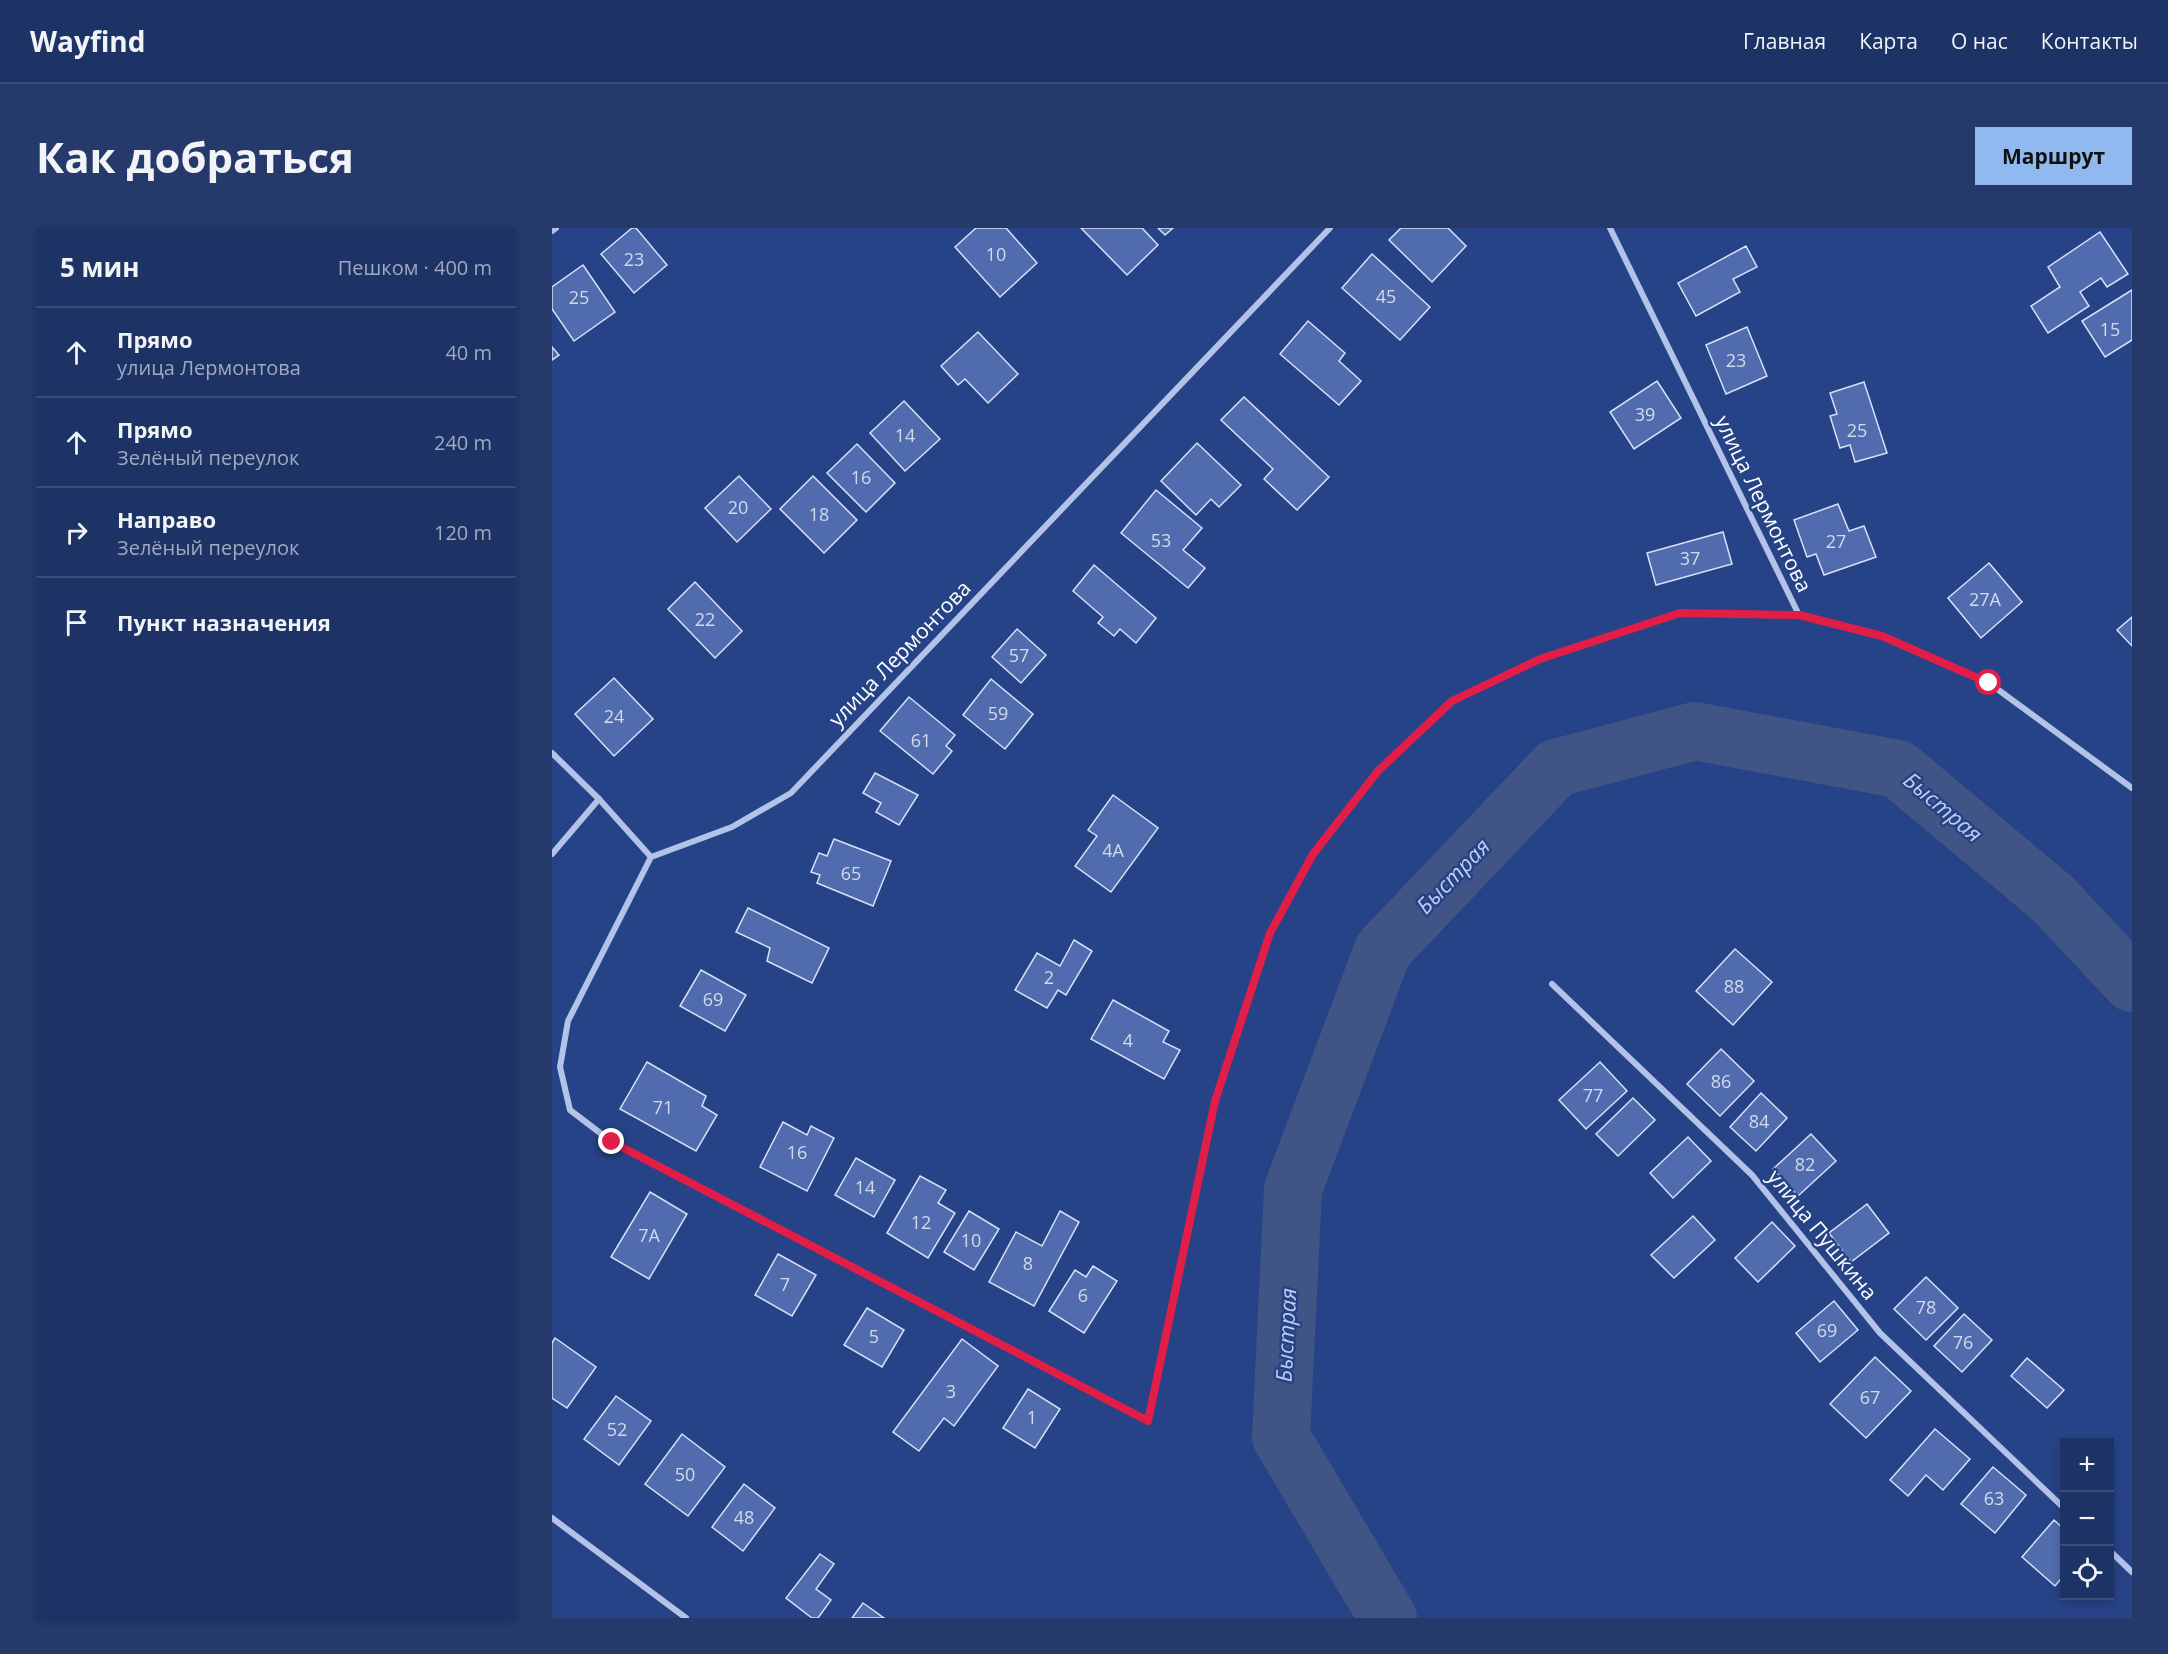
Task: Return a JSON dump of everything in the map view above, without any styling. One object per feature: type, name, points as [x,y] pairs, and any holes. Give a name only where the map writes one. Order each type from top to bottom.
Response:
[{"type":"street","points":[[552,231],[556,228]]},
{"type":"street","name":"улица Лермонтова","points":[[651,857],[732,827],[791,793],[1330,228]]},
{"type":"street","name":"улица Лермонтова","points":[[1610,228],[1799,615],[1882,636],[1989,683],[2132,788]]},
{"type":"street","points":[[552,753],[599,799],[651,857],[568,1020],[560,1067],[570,1110],[612,1142],[1148,1421],[1215,1101],[1270,933],[1313,854],[1378,771],[1452,701],[1540,659],[1680,613],[1799,615]]},
{"type":"street","points":[[552,854],[599,799]]},
{"type":"street","name":"улица Пушкина","points":[[1552,984],[1752,1175],[1880,1334],[2060,1504]]},
{"type":"street","points":[[552,1518],[686,1618]]},
{"type":"street","points":[[2114,1556],[2132,1572]]},
{"type":"building","points":[[632,228],[636,228],[667,265],[634,293],[601,254]]},
{"type":"building","points":[[976,228],[1006,228],[1037,263],[1000,297],[955,247]]},
{"type":"building","points":[[1081,228],[1142,228],[1158,245],[1127,275]]},
{"type":"building","points":[[1158,228],[1173,228],[1165,235]]},
{"type":"building","points":[[1401,228],[1448,228],[1466,246],[1432,282],[1389,240]]},
{"type":"building","points":[[2100,232],[2128,274],[2107,287],[2101,278],[2080,292],[2089,306],[2048,333],[2031,306],[2060,287],[2048,267]]},
{"type":"building","points":[[1746,246],[1757,267],[1733,279],[1740,292],[1696,316],[1678,283]]},
{"type":"building","points":[[1372,254],[1430,307],[1400,340],[1342,288]]},
{"type":"building","points":[[583,265],[615,312],[574,341],[552,309],[552,287]]},
{"type":"building","points":[[2132,290],[2132,340],[2105,357],[2082,321]]},
{"type":"building","points":[[1308,321],[1345,353],[1339,361],[1361,381],[1339,405],[1280,354]]},
{"type":"building","points":[[1747,327],[1767,376],[1726,394],[1706,345]]},
{"type":"building","points":[[978,332],[1018,374],[988,403],[965,379],[958,385],[941,366]]},
{"type":"building","points":[[552,347],[559,355],[552,360]]},
{"type":"building","points":[[1657,381],[1681,418],[1634,449],[1610,412]]},
{"type":"building","points":[[1864,382],[1887,453],[1855,462],[1850,445],[1840,448],[1830,416],[1837,414],[1830,393]]},
{"type":"building","points":[[1244,397],[1329,477],[1297,510],[1264,479],[1273,469],[1221,420]]},
{"type":"building","points":[[904,401],[940,439],[905,471],[870,433]]},
{"type":"building","points":[[1197,443],[1241,485],[1219,507],[1211,499],[1196,515],[1161,481]]},
{"type":"building","points":[[857,444],[895,483],[866,512],[827,473]]},
{"type":"building","points":[[739,476],[771,509],[737,542],[705,508]]},
{"type":"building","points":[[813,476],[857,520],[824,553],[780,509]]},
{"type":"building","points":[[1156,490],[1202,528],[1183,550],[1205,568],[1188,588],[1121,533]]},
{"type":"building","points":[[1838,504],[1849,531],[1864,526],[1876,557],[1824,575],[1816,554],[1807,557],[1794,520]]},
{"type":"building","points":[[1723,532],[1732,564],[1656,585],[1647,553]]},
{"type":"building","points":[[1989,563],[2022,602],[1981,638],[1948,598]]},
{"type":"building","points":[[1094,565],[1156,618],[1136,643],[1120,629],[1114,636],[1098,623],[1103,617],[1073,591]]},
{"type":"building","points":[[695,582],[742,631],[715,658],[668,609]]},
{"type":"building","points":[[2132,617],[2132,646],[2117,630]]},
{"type":"building","points":[[1017,629],[1046,655],[1021,683],[992,657]]},
{"type":"building","points":[[614,678],[653,719],[614,756],[575,714]]},
{"type":"building","points":[[991,679],[1033,714],[1005,749],[963,715]]},
{"type":"building","points":[[909,697],[955,735],[946,746],[952,751],[933,774],[880,731]]},
{"type":"building","points":[[875,773],[918,795],[899,825],[876,812],[881,803],[863,793]]},
{"type":"building","points":[[1113,795],[1158,828],[1111,892],[1075,866],[1097,836],[1088,830]]},
{"type":"building","points":[[834,839],[891,861],[873,906],[817,883],[820,875],[811,872],[819,853],[827,856]]},
{"type":"building","points":[[748,908],[829,948],[812,983],[767,961],[770,948],[736,932]]},
{"type":"building","points":[[1074,940],[1092,951],[1066,995],[1058,990],[1047,1008],[1015,990],[1037,953],[1060,966]]},
{"type":"building","points":[[1735,949],[1772,982],[1733,1025],[1696,991]]},
{"type":"building","points":[[701,970],[746,995],[725,1031],[680,1006]]},
{"type":"building","points":[[1113,1000],[1169,1031],[1163,1042],[1180,1050],[1164,1079],[1091,1039]]},
{"type":"building","points":[[1721,1049],[1754,1081],[1720,1116],[1687,1084]]},
{"type":"building","points":[[647,1062],[706,1096],[702,1106],[717,1115],[696,1151],[620,1109]]},
{"type":"building","points":[[1600,1062],[1627,1091],[1586,1129],[1559,1100]]},
{"type":"building","points":[[1761,1093],[1787,1118],[1756,1151],[1730,1127]]},
{"type":"building","points":[[1633,1098],[1655,1120],[1618,1156],[1596,1134]]},
{"type":"building","points":[[783,1122],[807,1135],[811,1126],[834,1138],[807,1191],[760,1167]]},
{"type":"building","points":[[1811,1134],[1836,1161],[1798,1196],[1773,1169]]},
{"type":"building","points":[[1688,1137],[1711,1161],[1673,1198],[1650,1173]]},
{"type":"building","points":[[856,1158],[895,1180],[874,1217],[835,1195]]},
{"type":"building","points":[[920,1176],[946,1190],[938,1203],[955,1213],[928,1258],[887,1233]]},
{"type":"building","points":[[650,1192],[687,1214],[649,1279],[611,1257]]},
{"type":"building","points":[[1867,1204],[1889,1233],[1851,1262],[1829,1233]]},
{"type":"building","points":[[969,1211],[999,1229],[974,1270],[944,1252]]},
{"type":"building","points":[[1060,1211],[1079,1222],[1034,1306],[989,1282],[1016,1232],[1042,1246]]},
{"type":"building","points":[[1693,1216],[1715,1240],[1674,1278],[1651,1255]]},
{"type":"building","points":[[1772,1222],[1795,1246],[1758,1282],[1735,1258]]},
{"type":"building","points":[[778,1254],[816,1275],[792,1316],[755,1295]]},
{"type":"building","points":[[1093,1266],[1117,1281],[1084,1333],[1049,1311],[1075,1270],[1086,1277]]},
{"type":"building","points":[[1926,1277],[1958,1308],[1926,1340],[1894,1309]]},
{"type":"building","points":[[1834,1301],[1858,1330],[1820,1362],[1796,1333]]},
{"type":"building","points":[[867,1308],[904,1330],[882,1367],[844,1345]]},
{"type":"building","points":[[1964,1314],[1992,1340],[1962,1372],[1934,1346]]},
{"type":"building","points":[[555,1338],[596,1367],[567,1408],[552,1398],[552,1343]]},
{"type":"building","points":[[962,1339],[998,1366],[954,1426],[944,1418],[919,1451],[893,1432]]},
{"type":"building","points":[[1875,1357],[1911,1391],[1866,1438],[1830,1404]]},
{"type":"building","points":[[2027,1358],[2064,1390],[2047,1408],[2011,1376]]},
{"type":"building","points":[[1028,1389],[1060,1409],[1035,1448],[1003,1428]]},
{"type":"building","points":[[616,1396],[651,1421],[619,1465],[584,1439]]},
{"type":"building","points":[[1935,1429],[1970,1459],[1943,1490],[1926,1475],[1908,1496],[1890,1480]]},
{"type":"building","points":[[682,1434],[725,1467],[688,1516],[645,1484]]},
{"type":"building","points":[[1993,1467],[2026,1495],[1995,1533],[1961,1504]]},
{"type":"building","points":[[744,1484],[775,1508],[743,1551],[712,1527]]},
{"type":"building","points":[[2054,1520],[2060,1525],[2060,1580],[2055,1586],[2022,1557]]},
{"type":"building","points":[[820,1554],[834,1564],[816,1589],[831,1600],[818,1618],[812,1618],[786,1598]]},
{"type":"building","points":[[863,1603],[884,1618],[852,1618]]},
{"type":"waterway","name":"Быстрая","points":[[1388,1618],[1281,1437],[1293,1189],[1383,950],[1556,768],[1695,731],[1898,769],[2052,898],[2132,983]]},
{"type":"route","points":[[612,1142],[1148,1421],[1215,1101],[1270,933],[1313,854],[1378,771],[1452,701],[1540,659],[1680,613],[1799,615],[1882,636],[1989,683]]}]
